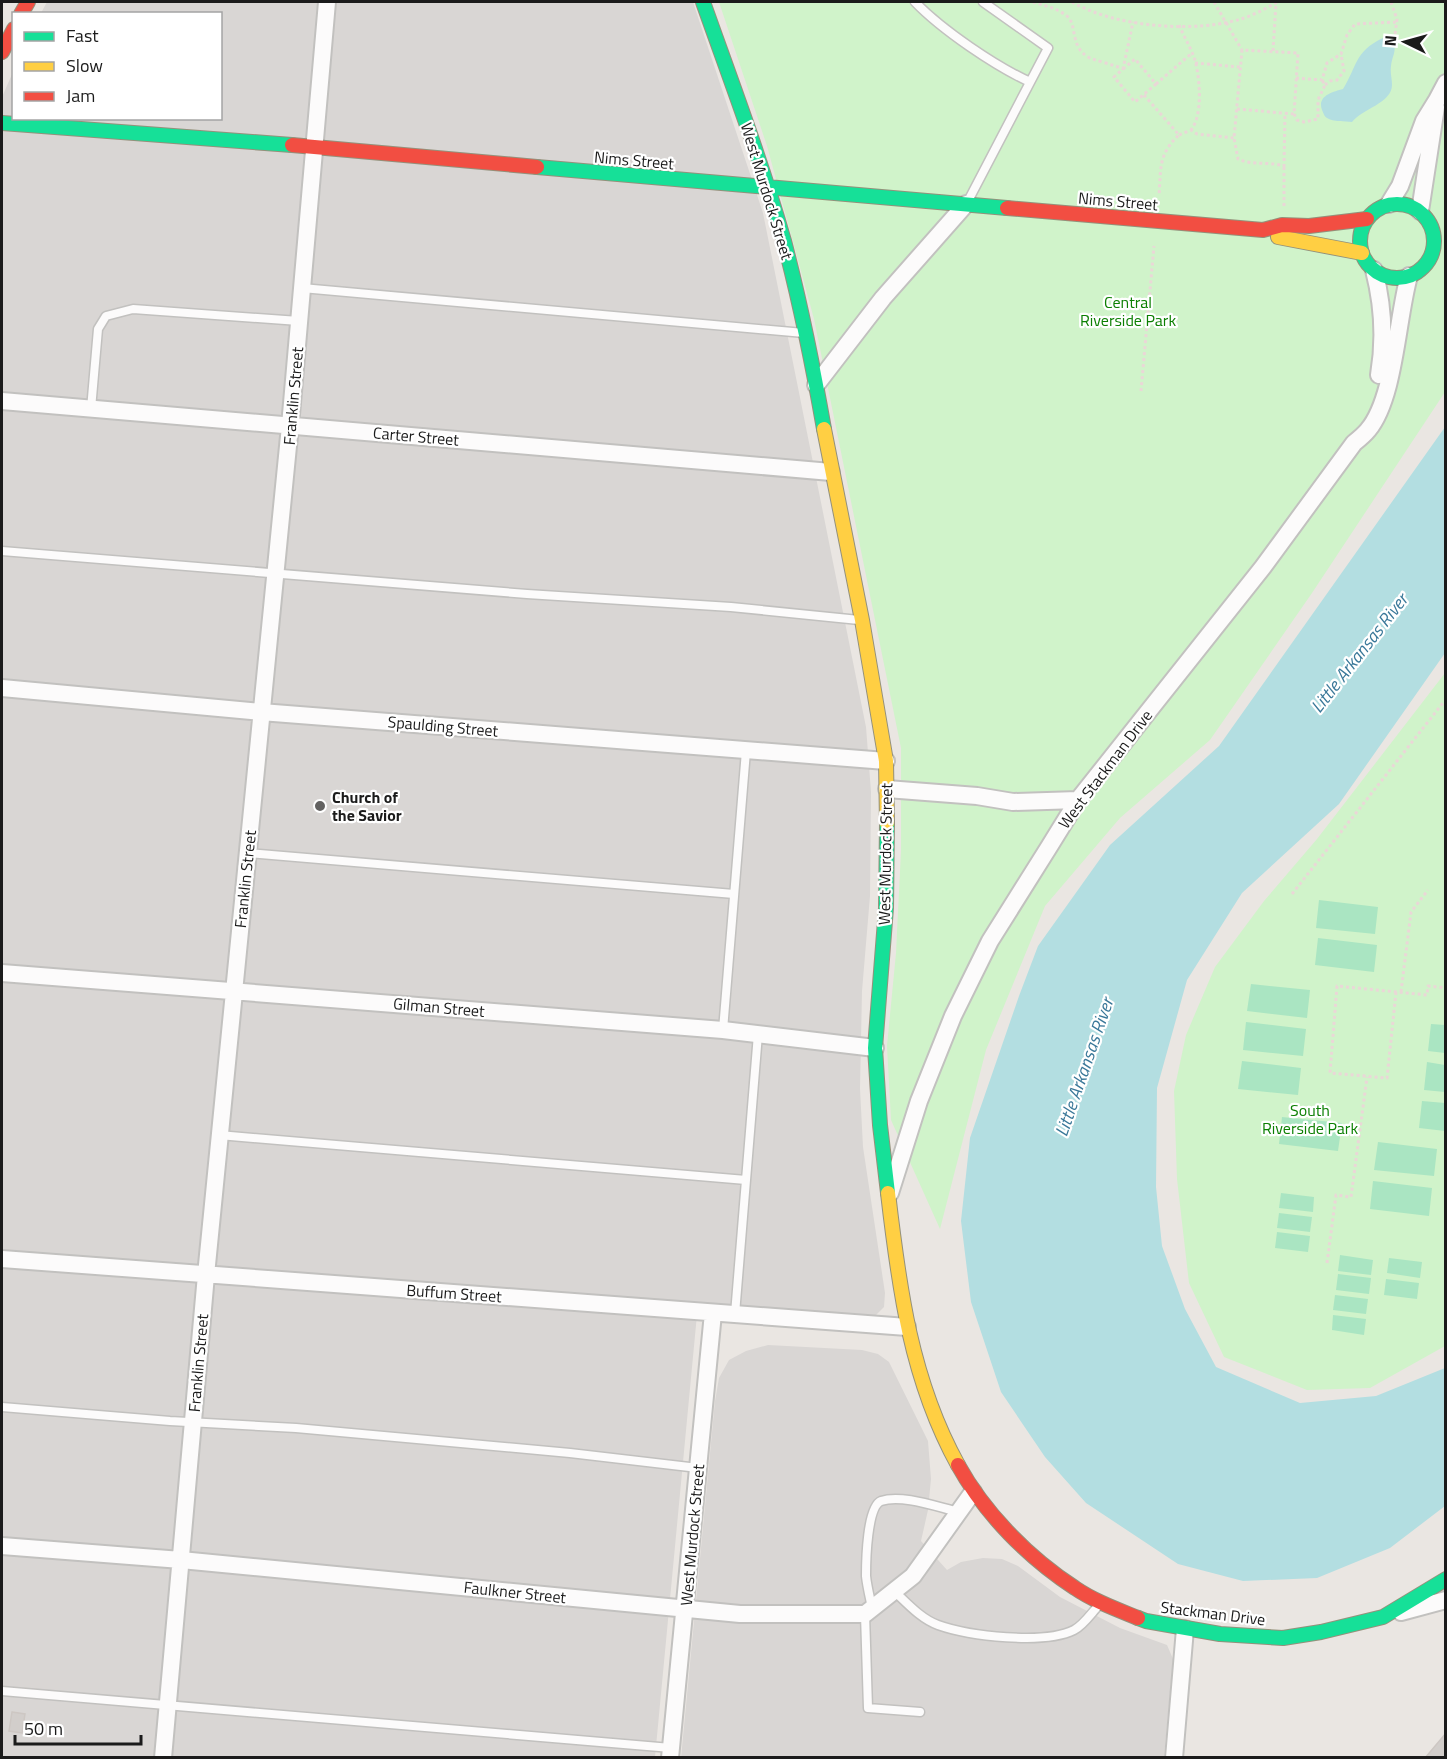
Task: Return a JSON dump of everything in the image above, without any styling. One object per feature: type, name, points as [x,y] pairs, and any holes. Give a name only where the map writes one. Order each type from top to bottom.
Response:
[{"type":"street","name":"Franklin Street","points":[[163,1758],[219,1135],[290,426],[327,2]]},
{"type":"street","name":"West Murdock Street","points":[[703,2],[768,188],[784,242],[816,385],[831,472],[862,620],[886,761],[888,789],[886,908],[875,1048],[880,1125],[898,1280],[907,1327]]},
{"type":"street","points":[[2,52],[12,33]]},
{"type":"street","points":[[1389,204],[1400,186],[1424,121],[1446,82]]},
{"type":"street","points":[[1420,211],[1437,100]]},
{"type":"street","name":"Nims Street","points":[[2,123],[315,147],[1263,230],[1282,225],[1309,226],[1367,219]]},
{"type":"street","points":[[816,385],[883,298],[966,204]]},
{"type":"street","points":[[1389,204],[1411,206],[1420,211],[1439,231],[1434,239],[1429,259],[1424,266],[1409,276],[1397,278],[1385,276],[1374,270],[1362,253],[1360,242],[1367,219],[1380,207],[1389,204]]},
{"type":"street","name":"Nims Street","points":[[1263,230],[1280,238],[1324,244],[1362,253]]},
{"type":"street","points":[[1429,259],[1446,259]]},
{"type":"street","name":"West Stackman Drive","points":[[1354,443],[1378,383],[1382,356],[1380,292],[1374,270]]},
{"type":"street","name":"West Stackman Drive","points":[[889,1196],[919,1101],[953,1016],[990,941],[1078,800],[1263,567],[1354,443],[1369,429],[1380,409],[1392,366],[1409,276]]},
{"type":"street","name":"Carter Street","points":[[2,402],[831,472]]},
{"type":"street","name":"Spaulding Street","points":[[2,688],[886,761]]},
{"type":"street","points":[[888,789],[977,796],[1013,802],[1078,800]]},
{"type":"street","name":"Gilman Street","points":[[2,973],[758,1033],[875,1048]]},
{"type":"street","name":"Buffum Street","points":[[2,1259],[907,1327]]},
{"type":"street","name":"West Murdock Street","points":[[671,1753],[713,1313]]},
{"type":"street","name":"Stackman Drive","points":[[907,1327],[944,1439],[973,1492],[1004,1528],[1050,1569],[1076,1589],[1101,1603],[1146,1621],[1185,1629],[1283,1638],[1321,1632],[1383,1617],[1446,1579]]},
{"type":"street","points":[[869,1611],[913,1576],[973,1492]]},
{"type":"street","name":"Faulkner Street","points":[[2,1546],[181,1560],[740,1614],[869,1611]]},
{"type":"street","points":[[1383,1617],[1446,1600]]},
{"type":"street","points":[[1174,1758],[1185,1629]]},
{"type":"lane","points":[[915,2],[936,20],[1010,73],[1030,82]]},
{"type":"lane","points":[[966,204],[1048,48],[983,2]]},
{"type":"lane","points":[[302,288],[804,333]]},
{"type":"lane","points":[[91,409],[98,329],[106,316],[133,309],[299,321]]},
{"type":"lane","points":[[2,551],[515,593],[731,607],[862,620]]},
{"type":"lane","points":[[723,1030],[746,751]]},
{"type":"lane","points":[[247,853],[734,894]]},
{"type":"lane","points":[[735,1314],[758,1033]]},
{"type":"lane","points":[[219,1135],[746,1180]]},
{"type":"lane","points":[[2,1407],[307,1429],[570,1453],[698,1468]]},
{"type":"lane","points":[[920,1712],[868,1708],[867,1540],[874,1507],[879,1502],[894,1499],[958,1512]]},
{"type":"lane","points":[[894,1591],[916,1611],[936,1624],[972,1633],[1027,1638],[1055,1637],[1076,1630],[1101,1603]]},
{"type":"lane","points":[[2,1691],[168,1704],[671,1753]]},
{"type":"path","points":[[1034,2],[1070,18],[1075,41],[1085,55],[1123,69]]},
{"type":"path","points":[[1072,2],[1095,12],[1133,22],[1205,26],[1243,19],[1277,2]]},
{"type":"path","points":[[1214,2],[1242,50],[1234,138],[1238,159],[1249,164],[1272,162],[1284,166]]},
{"type":"path","points":[[1273,51],[1277,2]]},
{"type":"path","points":[[1391,2],[1396,22],[1395,34]]},
{"type":"path","points":[[1123,69],[1133,22]]},
{"type":"path","points":[[1242,50],[1298,52],[1294,114],[1297,120],[1304,122],[1318,119],[1318,100],[1325,85],[1337,80],[1344,71],[1341,54],[1347,35],[1355,24],[1396,22]]},
{"type":"path","points":[[1159,196],[1163,153],[1179,135],[1191,130],[1196,123],[1199,108],[1196,63],[1179,25]]},
{"type":"path","points":[[1156,84],[1135,59],[1114,77],[1135,102],[1143,95],[1156,84],[1192,53]]},
{"type":"path","points":[[1325,85],[1322,80],[1327,63],[1341,54]]},
{"type":"path","points":[[1196,63],[1240,67]]},
{"type":"path","points":[[1296,78],[1322,80]]},
{"type":"path","points":[[1143,95],[1179,135]]},
{"type":"path","points":[[1237,108],[1294,114]]},
{"type":"path","points":[[1284,206],[1285,113]]},
{"type":"path","points":[[1191,130],[1197,134],[1234,138]]},
{"type":"path","points":[[1141,391],[1154,246]]},
{"type":"path","points":[[1292,894],[1446,699]]},
{"type":"path","points":[[1428,890],[1411,912],[1398,992],[1387,1078],[1330,1073],[1337,986],[1398,992],[1427,995],[1428,986],[1446,988]]},
{"type":"path","points":[[1327,1263],[1336,1195],[1351,1197],[1367,1077]]},
{"type":"shaded area","points":[[47,2],[693,2],[763,213],[866,727],[871,792],[870,896],[862,991],[860,1089],[863,1147],[885,1293],[884,1307],[876,1315],[698,1304],[655,1757],[2,1757],[2,97],[12,74],[12,120],[222,120],[222,12],[42,12]]},
{"type":"shaded area","points":[[768,1345],[862,1350],[878,1354],[889,1362],[928,1441],[931,1479],[928,1510],[921,1541],[947,1570],[961,1562],[983,1558],[1002,1559],[1018,1566],[1060,1597],[1120,1628],[1167,1645],[1173,1659],[1164,1757],[681,1758],[719,1378],[729,1360],[746,1351]]},
{"type":"green space","name":"Central Riverside Park","points":[[719,2],[1445,2],[1445,392],[1312,593],[1210,740],[1120,818],[1045,906],[986,1050],[940,1229],[891,1120],[887,1046],[896,953],[901,851],[901,748],[814,319],[767,146]]},
{"type":"green space","name":"South Riverside Park","points":[[1445,673],[1445,1346],[1370,1388],[1307,1390],[1224,1357],[1189,1283],[1177,1179],[1174,1091],[1186,1035],[1215,967],[1264,901],[1317,839]]},
{"type":"green space","points":[[1319,900],[1378,907],[1375,934],[1316,928]]},
{"type":"green space","points":[[1318,938],[1377,945],[1374,972],[1315,965]]},
{"type":"green space","points":[[1251,984],[1310,990],[1307,1018],[1247,1011]]},
{"type":"green space","points":[[1246,1022],[1306,1029],[1303,1056],[1243,1050]]},
{"type":"green space","points":[[1431,1024],[1445,1025],[1445,1053],[1428,1051]]},
{"type":"green space","points":[[1242,1061],[1301,1068],[1298,1095],[1238,1089]]},
{"type":"green space","points":[[1427,1062],[1445,1065],[1445,1092],[1424,1090]]},
{"type":"green space","points":[[1422,1101],[1445,1103],[1445,1131],[1419,1128]]},
{"type":"green space","points":[[1282,1117],[1342,1123],[1338,1151],[1279,1144]]},
{"type":"green space","points":[[1378,1142],[1437,1149],[1434,1176],[1374,1170]]},
{"type":"green space","points":[[1373,1181],[1432,1188],[1429,1216],[1370,1209]]},
{"type":"green space","points":[[1281,1193],[1314,1197],[1313,1212],[1279,1208]]},
{"type":"green space","points":[[1279,1213],[1312,1217],[1310,1232],[1277,1228]]},
{"type":"green space","points":[[1277,1232],[1310,1236],[1308,1252],[1275,1248]]},
{"type":"green space","points":[[1340,1255],[1373,1260],[1371,1275],[1338,1271]]},
{"type":"green space","points":[[1389,1258],[1422,1262],[1420,1278],[1387,1273]]},
{"type":"green space","points":[[1338,1274],[1371,1278],[1369,1294],[1336,1290]]},
{"type":"green space","points":[[1386,1279],[1419,1283],[1417,1299],[1384,1295]]},
{"type":"green space","points":[[1335,1295],[1368,1299],[1366,1314],[1333,1310]]},
{"type":"green space","points":[[1333,1315],[1366,1319],[1364,1335],[1332,1330]]},
{"type":"water","points":[[1383,38],[1392,39],[1395,47],[1391,69],[1392,85],[1387,97],[1352,122],[1327,118],[1321,105],[1324,98],[1330,93],[1343,89],[1362,54]]},
{"type":"water","name":"Little Arkansas River","points":[[1445,427],[1445,653],[1339,804],[1242,893],[1187,980],[1157,1088],[1156,1187],[1162,1246],[1185,1309],[1216,1367],[1300,1403],[1376,1396],[1445,1368],[1445,1506],[1390,1548],[1317,1578],[1243,1581],[1178,1564],[1086,1503],[1045,1457],[1001,1392],[971,1302],[961,1221],[970,1138],[1038,946],[1110,845],[1219,746]]},
{"type":"building","points":[[12,1712],[25,1714],[22,1733],[9,1731]]},
{"type":"building","points":[[1446,1733],[1446,1758],[1425,1758]]},
{"type":"traffic: fast","points":[[703,2],[756,151],[784,241],[806,334],[824,429]]},
{"type":"traffic: fast","points":[[2,123],[292,145]]},
{"type":"traffic: fast","points":[[537,167],[1007,208]]},
{"type":"traffic: fast","points":[[1397,204],[1411,207],[1423,215],[1431,227],[1434,241],[1431,255],[1423,267],[1411,275],[1397,278],[1383,275],[1371,267],[1363,255],[1360,241],[1363,227],[1371,215],[1383,207],[1397,204]]},
{"type":"traffic: fast","points":[[887,823],[886,908],[875,1048],[880,1125],[888,1193]]},
{"type":"traffic: fast","points":[[1138,1618],[1220,1634],[1283,1638],[1321,1632],[1383,1617],[1446,1579]]},
{"type":"traffic: slow","points":[[1278,237],[1362,253]]},
{"type":"traffic: slow","points":[[824,429],[862,620],[886,761],[887,823]]},
{"type":"traffic: slow","points":[[888,1193],[897,1264],[918,1367],[942,1433],[958,1465]]},
{"type":"traffic: jam","points":[[22,12],[28,2]]},
{"type":"traffic: jam","points":[[2,52],[12,33]]},
{"type":"traffic: jam","points":[[292,145],[537,167]]},
{"type":"traffic: jam","points":[[1007,208],[1263,230],[1282,225],[1309,226],[1367,219]]},
{"type":"traffic: jam","points":[[958,1465],[995,1518],[1041,1563],[1082,1593],[1138,1618]]},
{"type":"place","name":"Church of the Savior","points":[[320,806]]}]
